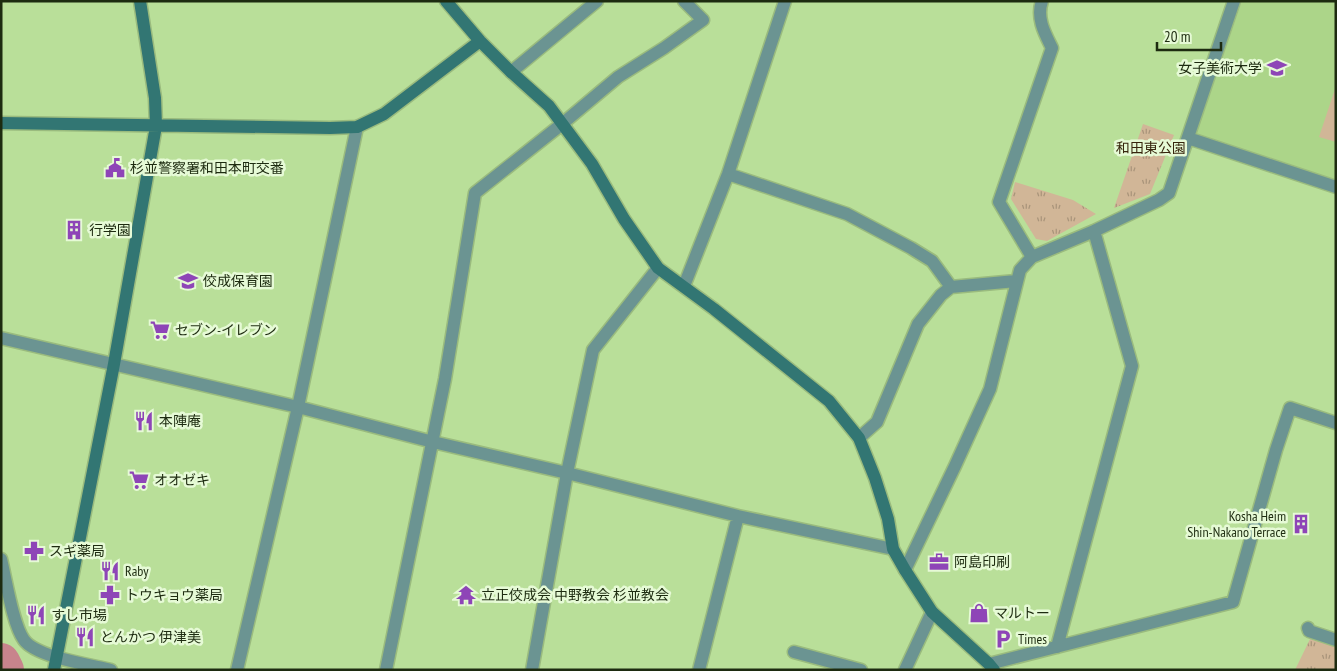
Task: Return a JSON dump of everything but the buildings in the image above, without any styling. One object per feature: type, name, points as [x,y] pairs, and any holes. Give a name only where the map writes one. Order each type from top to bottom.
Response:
[{"type":"street","points":[[54,670],[114,364],[156,126],[155,98],[140,1]]},
{"type":"street","points":[[446,1],[480,41],[549,106],[592,164],[624,219],[658,268],[684,286],[830,401],[859,438],[888,518],[893,549],[905,570],[932,612],[992,667],[1057,647],[1233,602],[1276,450],[1290,408],[1336,423]]},
{"type":"street","points":[[511,72],[597,1]]},
{"type":"street","points":[[386,670],[445,379],[475,193],[618,77],[664,48],[703,20],[684,1]]},
{"type":"street","points":[[684,286],[728,174],[785,1]]},
{"type":"street","points":[[1032,257],[999,202],[1052,48],[1041,26],[1040,6],[1042,1]]},
{"type":"street","points":[[905,570],[958,461],[990,389],[1020,270],[1032,257],[1094,231],[1159,200],[1169,193],[1234,1]]},
{"type":"street","points":[[1,123],[357,127],[384,114],[480,41]]},
{"type":"street","points":[[237,670],[298,407],[357,127]]},
{"type":"street","points":[[1188,138],[1336,187]]},
{"type":"street","points":[[728,174],[847,214],[932,261],[951,287]]},
{"type":"street","points":[[1057,647],[1132,366],[1094,231]]},
{"type":"street","points":[[532,670],[567,473],[592,350],[658,268]]},
{"type":"street","points":[[859,438],[877,422],[918,324],[940,295],[951,287],[1016,281]]},
{"type":"street","points":[[1,338],[298,407],[432,442],[567,473],[738,516],[893,549]]},
{"type":"street","points":[[699,670],[738,516]]},
{"type":"street","points":[[1,559],[18,630],[26,642],[37,650],[56,657],[111,670]]},
{"type":"street","points":[[905,670],[932,612]]},
{"type":"street","points":[[1308,628],[1309,632],[1336,640]]},
{"type":"street","points":[[794,652],[862,670]]},
{"type":"shaded area","name":"女子美術大学","points":[[1242,1],[1336,1],[1336,180],[1196,134]]},
{"type":"green space","points":[[1336,86],[1336,142],[1319,137]]},
{"type":"green space","name":"和田東公園","points":[[1143,124],[1174,135],[1150,194],[1114,208]]},
{"type":"green space","points":[[1015,182],[1073,200],[1096,214],[1047,241],[1036,239],[1011,199]]},
{"type":"green space","points":[[1310,639],[1336,647],[1336,670],[1295,670]]},
{"type":"waterway","points":[[1,662],[5,670]]},
{"type":"place","name":"女子美術大学","points":[[1277,68]]},
{"type":"place","name":"杉並警察署和田本町交番","points":[[115,168]]},
{"type":"place","name":"行学園","points":[[74,230]]},
{"type":"place","name":"佼成保育園","points":[[188,281]]},
{"type":"place","name":"セブン-イレブン","points":[[160,330]]},
{"type":"place","name":"本陣庵","points":[[144,421]]},
{"type":"place","name":"オオゼキ","points":[[139,480]]},
{"type":"place","name":"Kosha Heim Shin-Nakano Terrace","points":[[1301,524]]},
{"type":"place","name":"スギ薬局","points":[[34,551]]},
{"type":"place","name":"阿島印刷","points":[[939,562]]},
{"type":"place","name":"Raby","points":[[110,571]]},
{"type":"place","name":"トウキョウ薬局","points":[[110,595]]},
{"type":"place","name":"立正佼成会 中野教会 杉並教会","points":[[466,595]]},
{"type":"place","name":"マルトー","points":[[979,613]]},
{"type":"place","name":"すし市場","points":[[36,615]]},
{"type":"place","name":"とんかつ 伊津美","points":[[85,637]]},
{"type":"place","name":"Times","points":[[1003,639]]}]
